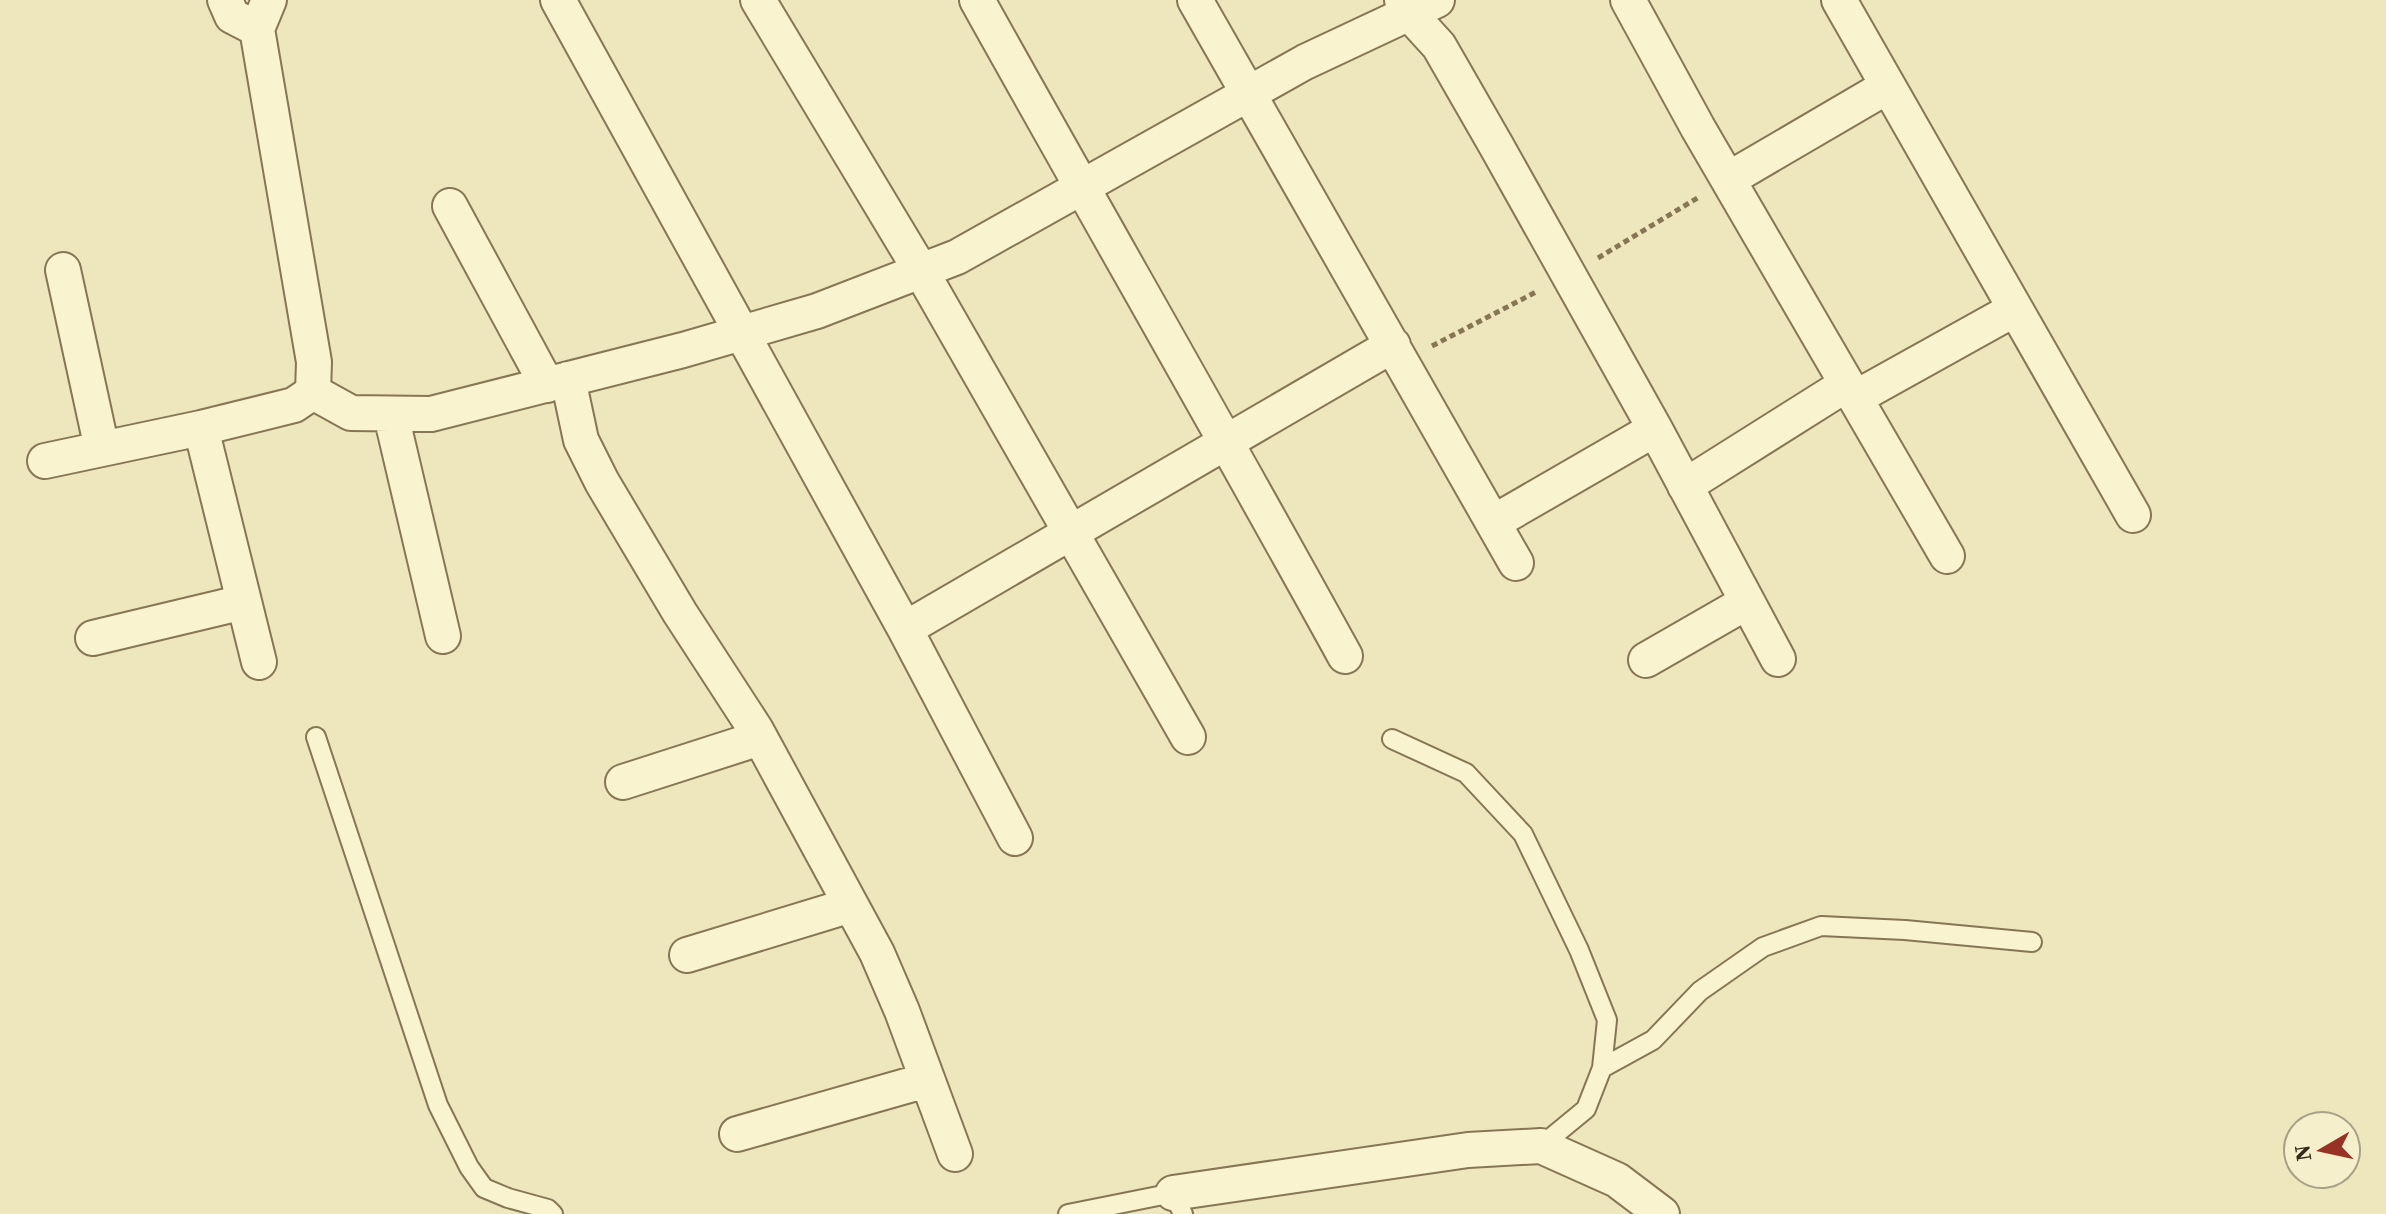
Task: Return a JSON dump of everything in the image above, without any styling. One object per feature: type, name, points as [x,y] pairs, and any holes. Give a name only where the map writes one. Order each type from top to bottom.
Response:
[{"type":"street","points":[[225,0],[232,16],[263,14],[314,362],[313,392]]},
{"type":"street","points":[[558,0],[905,629],[1015,838]]},
{"type":"street","points":[[758,0],[921,271],[1188,737]]},
{"type":"street","points":[[977,0],[1345,656]]},
{"type":"street","points":[[1195,0],[1516,563]]},
{"type":"street","points":[[1628,0],[1698,128],[1947,556]]},
{"type":"street","points":[[1839,0],[2133,515]]},
{"type":"street","points":[[313,392],[351,413],[431,414],[817,311],[957,257],[1305,62],[1416,4],[1655,429],[1778,659]]},
{"type":"street","points":[[1729,179],[1888,86]]},
{"type":"street","points":[[450,206],[558,382],[602,482],[680,613],[760,738],[877,953],[955,1154]]},
{"type":"street","points":[[63,270],[102,449]]},
{"type":"street","points":[[1685,486],[1851,391],[2015,309]]},
{"type":"street","points":[[905,629],[1393,345]]},
{"type":"street","points":[[45,461],[294,405],[313,392]]},
{"type":"street","points":[[391,415],[443,636]]},
{"type":"street","points":[[201,428],[259,662]]},
{"type":"street","points":[[1494,522],[1655,429]]},
{"type":"street","points":[[93,638],[244,602]]},
{"type":"street","points":[[1646,660],[1747,602]]},
{"type":"street","points":[[623,782],[760,738]]},
{"type":"street","points":[[687,955],[851,905]]},
{"type":"street","points":[[737,1134],[927,1080]]},
{"type":"street","points":[[1178,1204],[1468,1150],[1541,1146],[1617,1180],[1662,1214]]},
{"type":"lane","points":[[316,737],[438,1105],[469,1167],[484,1188],[548,1209],[553,1214]]},
{"type":"lane","points":[[1392,739],[1466,773],[1523,834],[1579,950],[1607,1020],[1602,1068],[1586,1109],[1541,1146]]},
{"type":"lane","points":[[1602,1068],[1653,1040],[1700,991],[1763,947],[1821,926],[2032,942]]},
{"type":"lane","points":[[1068,1214],[1178,1204]]}]
